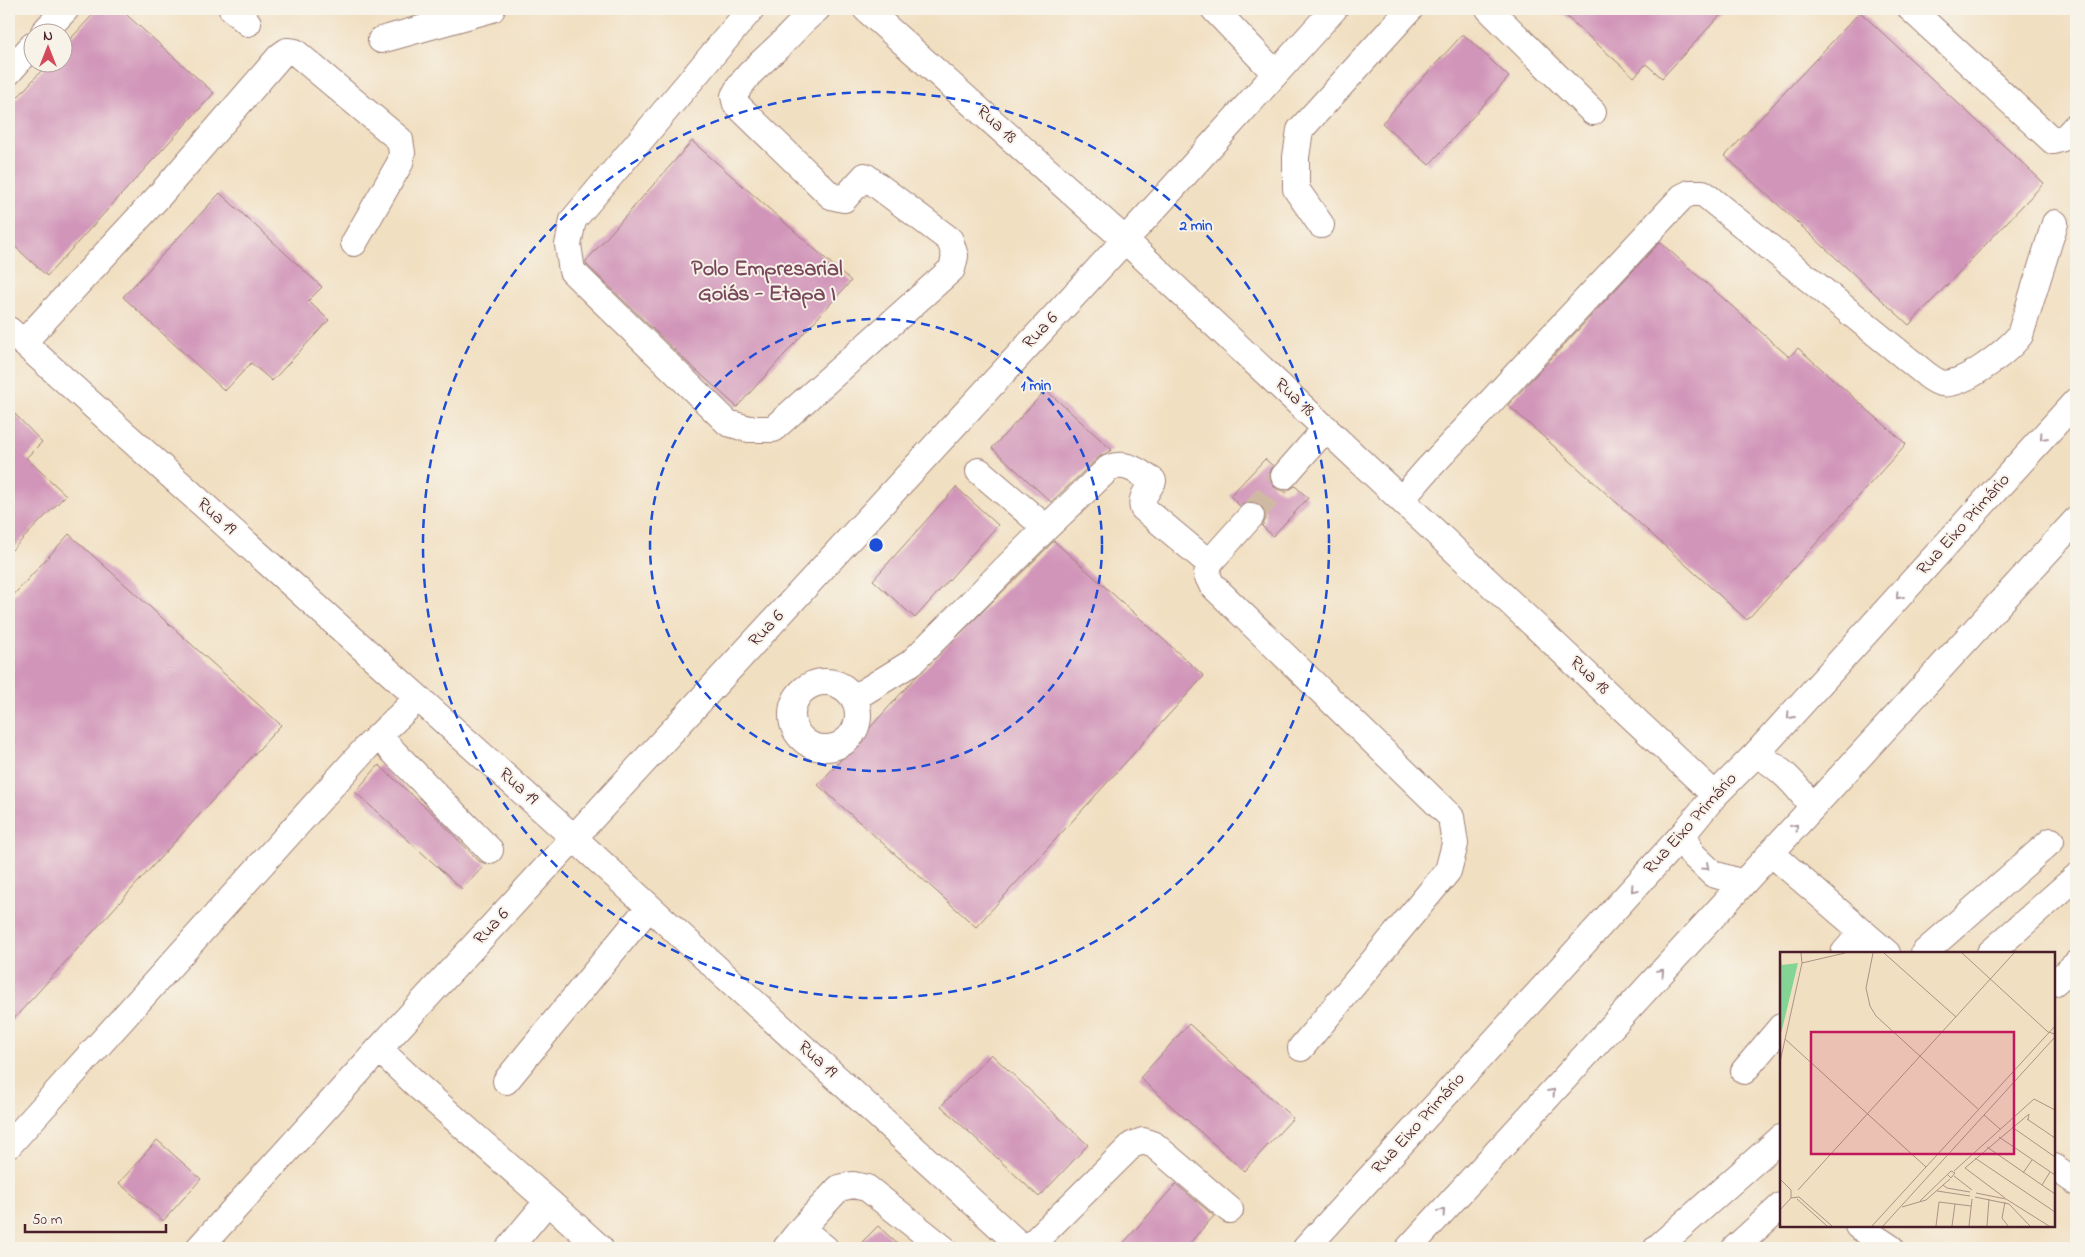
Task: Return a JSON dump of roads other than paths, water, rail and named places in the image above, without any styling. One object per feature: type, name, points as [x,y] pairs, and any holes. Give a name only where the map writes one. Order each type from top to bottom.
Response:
[{"type":"street","points":[[54,22],[66,9]]},
{"type":"street","points":[[381,40],[492,9]]},
{"type":"street","points":[[751,9],[573,220],[568,245],[572,271],[728,423],[749,429],[772,429],[952,269],[955,256],[950,240],[866,176],[844,199],[831,196],[736,104],[734,96],[752,70],[780,45],[801,21],[817,9]]},
{"type":"street","name":"Rua 18","points":[[866,9],[1125,240],[1716,795]]},
{"type":"street","points":[[1214,9],[1275,73]]},
{"type":"street","name":"Rua 6","points":[[199,1248],[379,1049],[1125,240],[1334,9]]},
{"type":"street","points":[[1321,225],[1296,189],[1296,157],[1300,130],[1410,9]]},
{"type":"street","points":[[1489,9],[1593,112]]},
{"type":"street","points":[[1911,9],[2053,141],[2066,137],[2076,126]]},
{"type":"street","points":[[16,337],[159,196],[280,56],[287,52],[295,52],[400,140],[402,153],[400,163],[354,243]]},
{"type":"street","points":[[9,72],[22,57]]},
{"type":"street","points":[[1402,499],[1682,197],[1690,193],[1703,193],[1927,375],[1942,383],[1961,381],[2012,346],[2020,335],[2055,223]]},
{"type":"street","name":"Rua 19","points":[[16,337],[574,838],[1023,1248]]},
{"type":"street","name":"Rua Eixo Primário","points":[[1306,1248],[2076,400]]},
{"type":"street","points":[[1284,476],[1326,428]]},
{"type":"street","points":[[854,698],[911,663],[1046,528],[1109,468],[1118,464],[1130,466],[1153,481],[1143,498],[1143,508],[1209,563]]},
{"type":"street","points":[[979,471],[1046,528]]},
{"type":"street","points":[[1251,516],[1209,563],[1207,575],[1212,585],[1451,817],[1455,844],[1448,871],[1301,1048]]},
{"type":"street","points":[[1409,1248],[2076,520]]},
{"type":"street","points":[[9,1145],[378,736],[418,698]]},
{"type":"street","points":[[378,736],[490,850]]},
{"type":"street","points":[[1756,754],[1770,761],[1787,775],[1812,807]]},
{"type":"street","points":[[1684,833],[1691,853],[1713,874],[1743,883]]},
{"type":"street","points":[[1925,952],[2051,841]]},
{"type":"street","points":[[1771,854],[1886,952]]},
{"type":"street","points":[[1991,952],[2076,877]]},
{"type":"street","points":[[506,1080],[649,907]]},
{"type":"street","points":[[1845,952],[1862,932]]},
{"type":"street","points":[[1744,1071],[1780,1028]]},
{"type":"street","points":[[379,1049],[600,1248]]},
{"type":"street","points":[[1657,1248],[1780,1139]]},
{"type":"street","points":[[1028,1248],[1132,1145],[1143,1141],[1154,1145],[1230,1210]]},
{"type":"street","points":[[2055,1168],[2076,1182]]},
{"type":"street","points":[[825,1248],[794,1239],[839,1188],[853,1185],[867,1188],[943,1248]]},
{"type":"street","points":[[509,1248],[548,1201]]},
{"type":"street","points":[[1735,1248],[1780,1207]]},
{"type":"street","points":[[1860,1227],[1891,1248]]},
{"type":"tunnel","points":[[1251,516],[1284,476]]},
{"type":"district","name":"Polo Empresarial Goiás - Etapa I","points":[[767,282]]}]
